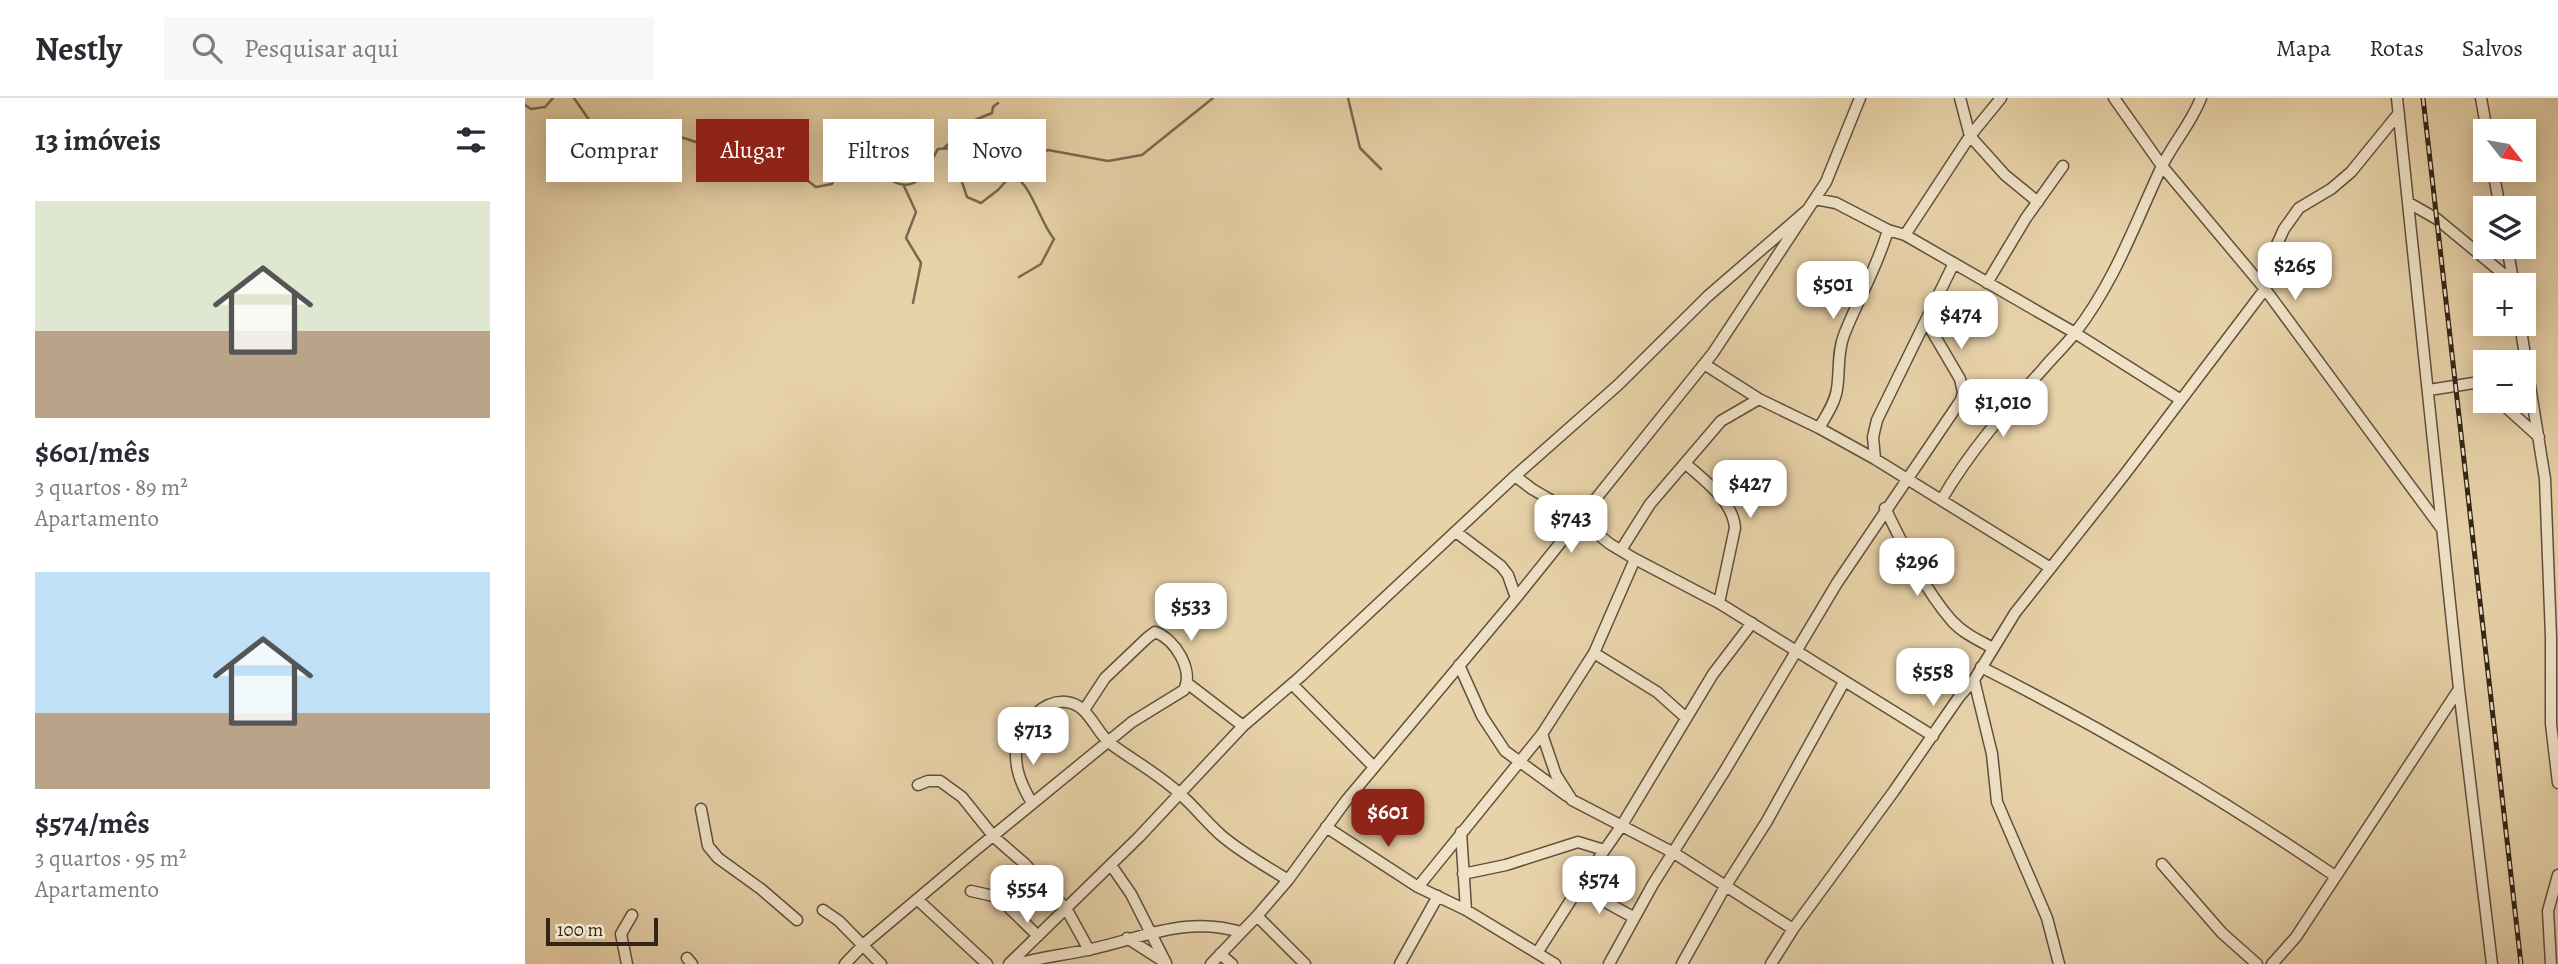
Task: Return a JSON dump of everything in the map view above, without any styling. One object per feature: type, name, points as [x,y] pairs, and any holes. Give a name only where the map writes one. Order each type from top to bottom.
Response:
[{"type":"street","points":[[1211,964],[1288,880],[1374,767],[1581,519],[1704,364],[1826,182],[1860,98]]},
{"type":"street","points":[[1960,98],[1970,136],[2005,175],[2038,202]]},
{"type":"street","points":[[1905,235],[1970,136],[2001,98]]},
{"type":"street","points":[[2114,98],[2162,166],[2263,285],[2444,531]]},
{"type":"street","points":[[1942,499],[1956,474],[1999,419],[2075,332],[2112,275],[2162,166],[2192,118],[2201,98]]},
{"type":"street","points":[[2397,98],[2459,689],[2492,964]]},
{"type":"street","points":[[2481,98],[2485,119]]},
{"type":"street","points":[[1771,964],[1793,929],[1959,697],[1974,680],[2015,613],[2181,400],[2263,285],[2284,229],[2299,208],[2331,189],[2351,172],[2399,113]]},
{"type":"street","points":[[1987,283],[2063,166]]},
{"type":"street","points":[[1826,182],[1836,203]]},
{"type":"street","points":[[1815,199],[1836,203],[1888,230],[1905,235],[2075,332],[2181,400]]},
{"type":"street","points":[[2409,203],[2437,219],[2500,273]]},
{"type":"street","points":[[1009,964],[1111,865],[1243,726],[1618,385],[1707,296],[1806,211]]},
{"type":"street","points":[[1819,428],[1837,390],[1839,349],[1843,336],[1877,266],[1888,230]]},
{"type":"street","points":[[1875,459],[1873,437],[1877,420],[1954,263]]},
{"type":"street","points":[[1609,964],[1633,917],[1885,508],[1953,413],[1963,392],[1960,379],[1926,321]]},
{"type":"street","points":[[2523,336],[2545,479],[2551,637],[2551,724],[2558,783]]},
{"type":"street","points":[[1704,364],[1759,399],[1875,459],[2049,567]]},
{"type":"street","points":[[2429,390],[2473,383]]},
{"type":"street","points":[[1621,550],[1650,504],[1721,421],[1759,399]]},
{"type":"street","points":[[2512,413],[2539,438]]},
{"type":"street","points":[[1686,464],[1729,507],[1734,517],[1735,528],[1719,603]]},
{"type":"street","points":[[1515,476],[1581,519],[1635,559],[1719,603],[1933,736]]},
{"type":"street","points":[[2545,479],[2558,477]]},
{"type":"street","points":[[1885,508],[1913,563],[1952,621],[1973,638],[1993,648]]},
{"type":"street","points":[[1456,532],[1505,570],[1516,598]]},
{"type":"street","points":[[1418,887],[1542,734],[1594,653],[1635,559]]},
{"type":"street","points":[[1537,953],[1622,825],[1685,717],[1726,655],[1752,623]]},
{"type":"street","points":[[1084,710],[1105,678],[1155,632],[1173,643],[1182,659],[1187,683],[1243,726]]},
{"type":"street","points":[[1594,653],[1657,692],[1685,717]]},
{"type":"street","points":[[1459,665],[1482,716],[1505,751],[1519,763],[1572,800],[1674,853],[1793,929]]},
{"type":"street","points":[[1981,667],[2142,752],[2335,876]]},
{"type":"street","points":[[1974,680],[1992,754],[1997,802],[2047,918],[2060,964]]},
{"type":"street","points":[[1682,964],[1725,887],[1767,821],[1844,682]]},
{"type":"street","points":[[845,964],[864,944],[1033,803],[1132,722],[1179,694],[1187,683]]},
{"type":"street","points":[[1291,684],[1374,767]]},
{"type":"street","points":[[2272,964],[2296,937],[2459,689]]},
{"type":"street","points":[[1033,803],[1017,774],[1016,751],[1019,733],[1025,724],[1047,706],[1064,701],[1084,710],[1109,743],[1180,794],[1194,810],[1242,852],[1288,880]]},
{"type":"street","points":[[1542,734],[1556,775],[1572,800]]},
{"type":"street","points":[[918,785],[928,781],[940,781],[955,791],[994,837],[1024,863],[1066,910],[1089,950]]},
{"type":"street","points":[[701,809],[708,846],[718,858],[797,919]]},
{"type":"street","points":[[1326,827],[1418,887],[1466,910],[1555,964]]},
{"type":"street","points":[[1461,832],[1466,910]]},
{"type":"street","points":[[1463,874],[1506,865],[1578,842],[1604,850]]},
{"type":"street","points":[[2162,864],[2223,933],[2257,964]]},
{"type":"street","points":[[1111,865],[1131,894],[1167,964]]},
{"type":"street","points":[[2550,964],[2548,911],[2558,875]]},
{"type":"street","points":[[1580,888],[1633,917]]},
{"type":"street","points":[[971,891],[998,897],[1038,936]]},
{"type":"street","points":[[1400,964],[1438,896]]},
{"type":"street","points":[[918,900],[987,964]]},
{"type":"street","points":[[824,910],[864,944],[881,964]]},
{"type":"street","points":[[627,964],[621,933],[632,915]]},
{"type":"street","points":[[1257,916],[1305,964]]},
{"type":"street","points":[[1018,964],[1089,950],[1152,932],[1213,925],[1241,932]]},
{"type":"street","points":[[1127,938],[1167,964]]},
{"type":"street","points":[[1220,954],[1232,964]]},
{"type":"waterway","points":[[525,105],[531,109],[545,107],[553,98]]},
{"type":"waterway","points":[[574,98],[596,130],[612,132],[655,129],[734,154],[780,149],[800,175],[816,187],[832,184],[845,155],[862,154],[894,182],[909,184],[923,175],[938,149],[954,148],[965,157],[962,182],[967,197],[981,203],[998,190],[1024,161],[1048,150],[1108,161],[1142,155],[1213,98]]},
{"type":"waterway","points":[[1348,98],[1360,148],[1381,169]]},
{"type":"waterway","points":[[944,148],[975,120],[992,113],[993,107],[998,103]]},
{"type":"waterway","points":[[1019,277],[1041,264],[1054,239],[1021,182]]},
{"type":"waterway","points":[[904,186],[916,212],[906,238],[921,263],[913,303]]},
{"type":"railway","points":[[2423,98],[2521,964]]}]
